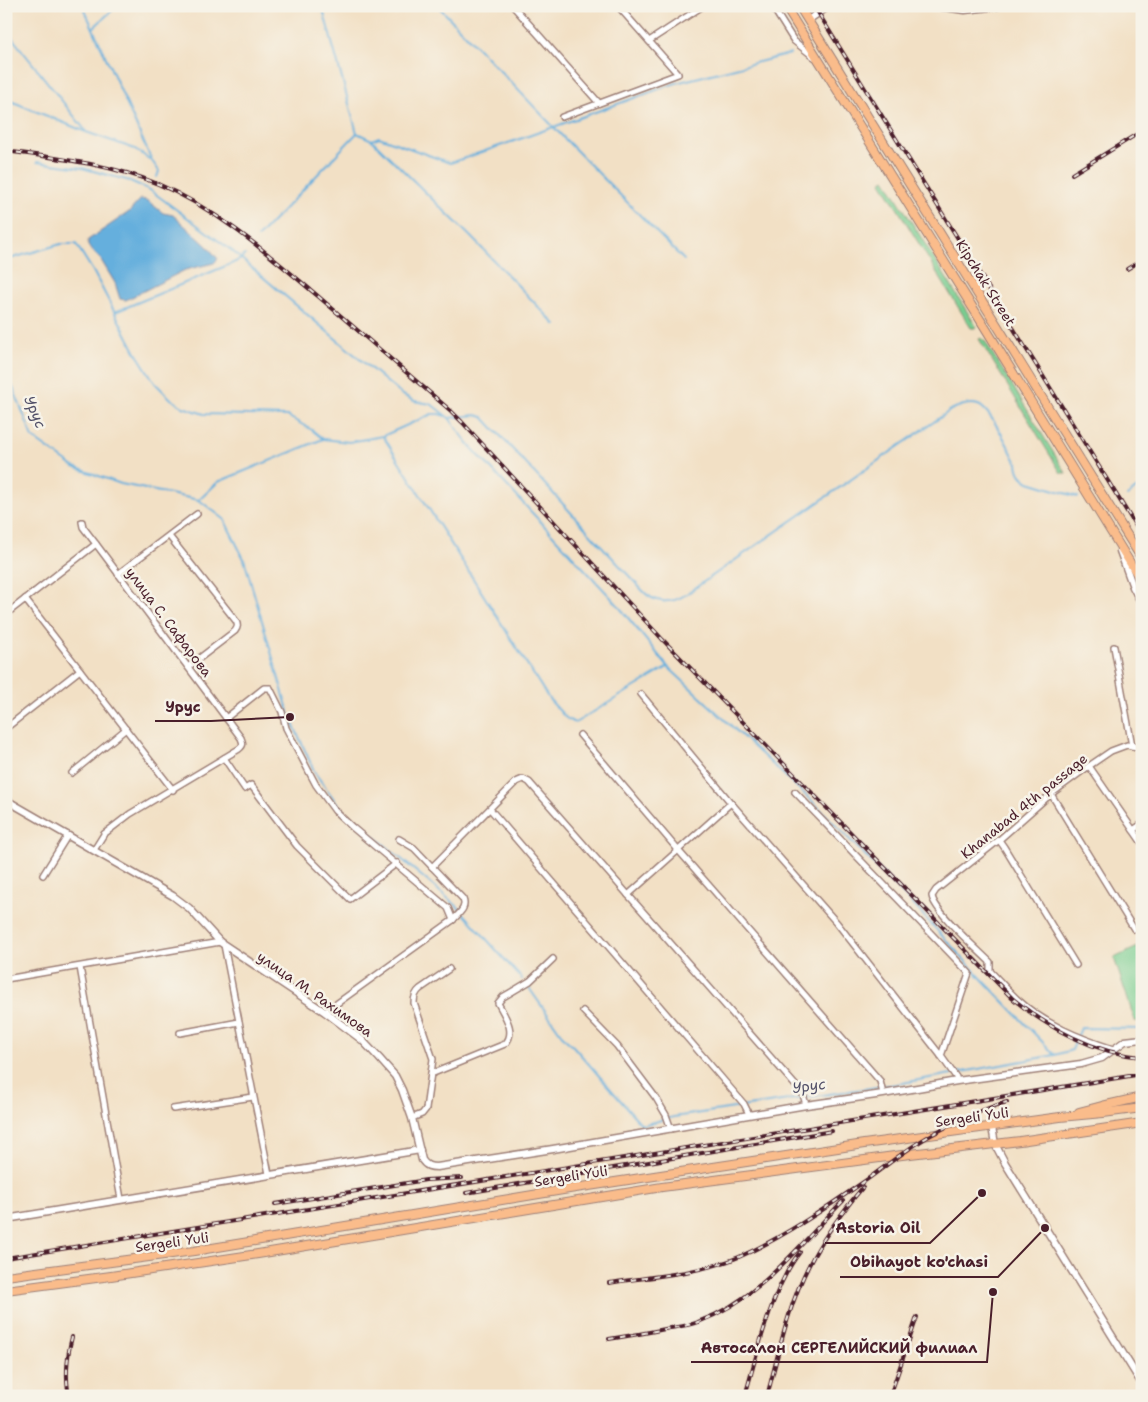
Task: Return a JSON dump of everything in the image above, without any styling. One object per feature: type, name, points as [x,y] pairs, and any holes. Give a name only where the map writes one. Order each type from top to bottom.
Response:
[{"type":"main road","name":"Kipchak Street","points":[[784,6],[1142,582]]},
{"type":"main road","name":"Kipchak Street","points":[[799,6],[1142,559]]},
{"type":"main road","points":[[797,26],[808,20]]},
{"type":"main road","points":[[1075,474],[1085,468]]},
{"type":"main road","points":[[1060,1117],[1142,1097]]},
{"type":"main road","name":"Sergeli Yuli","points":[[6,1276],[194,1252],[636,1178],[864,1144],[1060,1117],[1103,1114],[1142,1108]]},
{"type":"main road","name":"Sergeli Yuli","points":[[6,1290],[268,1252],[662,1187],[902,1154],[996,1144],[1142,1123]]},
{"type":"street","points":[[513,6],[599,103]]},
{"type":"street","points":[[562,117],[678,74],[618,6]]},
{"type":"street","points":[[649,41],[703,6]]},
{"type":"street","points":[[772,6],[794,41],[818,59]]},
{"type":"street","points":[[808,20],[829,6]]},
{"type":"street","points":[[936,6],[966,10],[998,6]]},
{"type":"street","points":[[118,574],[197,514]]},
{"type":"street","name":"улица С. Сафарова","points":[[82,522],[83,527],[243,743],[239,749],[130,814],[104,834],[94,850]]},
{"type":"street","points":[[169,536],[238,625],[235,631],[188,667]]},
{"type":"street","points":[[1114,536],[1133,587],[1142,604]]},
{"type":"street","points":[[6,614],[96,544]]},
{"type":"street","points":[[26,599],[173,790]]},
{"type":"street","points":[[1114,647],[1132,746]]},
{"type":"street","points":[[6,728],[80,670]]},
{"type":"street","points":[[226,718],[264,688],[270,688],[282,712],[286,728],[316,785],[335,812],[448,908],[453,920]]},
{"type":"street","points":[[641,694],[731,803],[837,923],[955,1076]]},
{"type":"street","points":[[72,773],[126,729]]},
{"type":"street","points":[[580,735],[880,1081],[883,1094]]},
{"type":"street","name":"Khanabad 4th passage","points":[[1113,1049],[1068,1033],[1017,999],[990,971],[990,962],[952,925],[932,899],[933,893],[999,840],[1051,794],[1111,751],[1127,745],[1142,748]]},
{"type":"street","points":[[224,758],[245,789],[251,784],[296,846],[350,899],[397,863]]},
{"type":"street","points":[[1090,766],[1142,843]]},
{"type":"street","points":[[432,867],[516,782],[527,780],[803,1094],[806,1105]]},
{"type":"street","points":[[795,792],[969,973],[941,1056]]},
{"type":"street","points":[[1051,794],[1134,929]]},
{"type":"street","points":[[6,814],[9,801]]},
{"type":"street","name":"улица М. Рахимова","points":[[9,801],[179,901],[189,908],[222,944],[325,1012],[362,1040],[398,1083],[412,1118],[420,1150]]},
{"type":"street","points":[[628,895],[731,803]]},
{"type":"street","points":[[490,809],[747,1109]]},
{"type":"street","points":[[1133,830],[1142,824]]},
{"type":"street","points":[[43,875],[68,835]]},
{"type":"street","points":[[325,1012],[453,920],[465,903],[414,848],[399,839]]},
{"type":"street","points":[[999,840],[1076,965]]},
{"type":"street","points":[[6,979],[222,944],[254,1096],[268,1174]]},
{"type":"street","points":[[431,1074],[509,1041],[510,1030],[498,1003],[503,997],[530,981],[553,959]]},
{"type":"street","points":[[80,967],[121,1199]]},
{"type":"street","points":[[412,1118],[422,1114],[426,1109],[434,1059],[422,1029],[414,999],[420,989],[448,969]]},
{"type":"street","points":[[583,1011],[617,1046],[656,1098],[670,1125]]},
{"type":"street","points":[[180,1033],[239,1022]]},
{"type":"street","points":[[6,1219],[420,1150],[424,1163],[430,1167],[553,1150],[747,1109],[806,1105],[883,1094],[955,1076],[1088,1063],[1102,1058],[1125,1041],[1142,1038]]},
{"type":"street","points":[[173,1109],[254,1096]]},
{"type":"street","points":[[992,1127],[1002,1159],[1142,1384]]},
{"type":"green space","points":[[885,179],[976,326],[975,328],[971,328],[881,182]]},
{"type":"green space","points":[[982,338],[1066,473],[1061,473],[979,339]]},
{"type":"green space","points":[[1142,945],[1142,1022],[1135,1021],[1114,958]]},
{"type":"water","points":[[141,199],[148,201],[163,213],[173,215],[207,246],[218,259],[214,263],[185,270],[126,300],[120,299],[115,283],[101,260],[88,246],[88,240],[129,212]]},
{"type":"waterway","points":[[83,6],[152,161],[159,171],[157,177]]},
{"type":"waterway","points":[[93,28],[117,6]]},
{"type":"waterway","points":[[322,6],[357,133],[372,140],[471,237],[556,325]]},
{"type":"waterway","points":[[438,6],[684,260]]},
{"type":"waterway","points":[[6,30],[85,130]]},
{"type":"waterway","points":[[372,140],[379,137],[450,163],[676,83],[790,54]]},
{"type":"waterway","points":[[6,99],[86,132],[135,149],[152,161]]},
{"type":"waterway","points":[[258,237],[357,133]]},
{"type":"waterway","points":[[37,162],[82,168],[130,181],[150,190],[231,250],[401,394],[414,401],[431,404],[449,418],[470,446],[616,603],[668,667],[812,801],[911,902],[1055,1055]]},
{"type":"waterway","points":[[6,260],[61,244],[76,244],[93,271],[136,353],[155,383],[171,399],[183,407],[204,414],[287,416],[312,430],[323,439],[349,442],[383,436],[432,414],[445,416]]},
{"type":"waterway","points":[[115,312],[233,263],[245,255]]},
{"type":"waterway","name":"Урус","points":[[6,373],[33,438],[74,467],[121,484],[199,500],[224,519],[244,559],[290,717],[315,773],[345,814],[457,906],[522,979]]},
{"type":"waterway","points":[[449,418],[476,415],[483,417],[643,591],[653,598],[663,601],[674,600],[685,595],[951,410],[964,405],[978,405],[989,414],[1017,463],[1020,474],[1024,478],[1029,482],[1078,497]]},
{"type":"waterway","points":[[383,436],[549,699],[566,718],[575,723],[668,667]]},
{"type":"waterway","points":[[199,500],[218,482],[323,439]]},
{"type":"waterway","points":[[1127,496],[1142,487]]},
{"type":"waterway","name":"Урус","points":[[529,988],[565,1039],[642,1125],[674,1117],[897,1084],[1055,1055],[1072,1050],[1081,1028],[1142,1029]]},
{"type":"railway","points":[[814,6],[1142,536]]},
{"type":"railway","points":[[1072,174],[1142,131]]},
{"type":"railway","points":[[6,151],[64,159],[140,177],[158,184],[202,207],[243,234],[451,411],[663,640],[1012,998],[1056,1029],[1072,1037],[1106,1050],[1142,1057]]},
{"type":"railway","points":[[1127,269],[1142,260]]},
{"type":"railway","points":[[6,1258],[1142,1074]]},
{"type":"railway","points":[[609,1283],[692,1271],[739,1257],[802,1223],[931,1135],[949,1125],[1007,1102]]},
{"type":"railway","points":[[466,1193],[832,1131]]},
{"type":"railway","points":[[275,1204],[426,1180],[462,1178]]},
{"type":"railway","points":[[767,1396],[785,1329],[802,1281],[827,1234],[863,1187]]},
{"type":"railway","points":[[609,1339],[690,1324],[720,1312],[740,1300],[777,1270],[843,1201]]},
{"type":"railway","points":[[745,1396],[760,1340],[773,1302],[790,1267],[800,1252]]},
{"type":"railway","points":[[890,1396],[917,1317]]},
{"type":"railway","points":[[69,1396],[67,1366],[72,1337]]},
{"type":"place","name":"Урус","points":[[290,717]]},
{"type":"place","name":"Astoria Oil","points":[[982,1193]]},
{"type":"place","name":"Obihayot ko'chasi","points":[[1045,1228]]},
{"type":"place","name":"Автосалон СЕРГЕЛИЙСКИЙ филиал","points":[[993,1292]]}]
